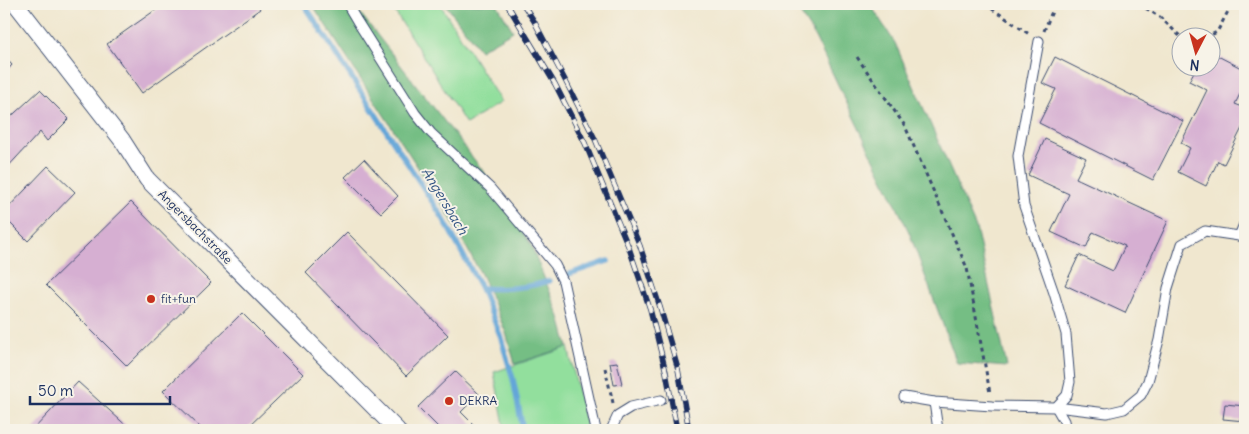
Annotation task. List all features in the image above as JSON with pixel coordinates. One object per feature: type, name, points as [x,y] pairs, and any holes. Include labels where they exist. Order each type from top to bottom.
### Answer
[{"type":"street","name":"Angersbachstraße","points":[[16,4],[122,140],[147,179],[397,430]]},
{"type":"lane","points":[[348,4],[356,21],[420,120],[431,133],[490,188],[555,265],[562,281],[596,430]]},
{"type":"lane","points":[[1039,41],[1018,156],[1024,206],[1066,334],[1070,382],[1067,395],[1056,407]]},
{"type":"lane","points":[[904,397],[934,402],[992,406],[1056,407],[1107,413],[1124,409],[1141,395],[1148,381],[1159,340],[1168,288],[1182,244],[1205,231],[1242,238],[1245,222]]},
{"type":"lane","points":[[611,430],[618,415],[631,407],[661,400]]},
{"type":"lane","points":[[934,402],[938,430]]},
{"type":"lane","points":[[1056,407],[1064,421],[1066,430]]},
{"type":"path","points":[[985,4],[1039,41],[1056,4]]},
{"type":"path","points":[[1139,4],[1160,17],[1172,28]]},
{"type":"path","points":[[1219,28],[1232,4]]},
{"type":"path","points":[[857,57],[905,126],[968,268],[992,406]]},
{"type":"path","points":[[605,368],[614,409],[618,415]]},
{"type":"green space","points":[[312,4],[353,4],[487,176],[531,245],[560,317],[568,347],[515,364],[506,333],[482,276],[450,217]]},
{"type":"green space","points":[[390,4],[440,4],[501,102],[466,124]]},
{"type":"green space","points":[[445,4],[497,4],[513,31],[480,50]]},
{"type":"green space","points":[[794,4],[870,4],[895,43],[976,228],[1007,367],[957,363],[909,232],[814,35]]},
{"type":"green space","points":[[568,347],[587,430],[505,430],[494,372]]},
{"type":"building","points":[[164,4],[257,4],[260,9],[142,93],[107,44]]},
{"type":"building","points":[[4,56],[12,65],[4,74]]},
{"type":"building","points":[[1055,57],[1183,121],[1153,180],[1039,123],[1056,89],[1042,83]]},
{"type":"building","points":[[1222,58],[1245,70],[1245,84],[1235,104],[1245,108],[1245,122],[1224,164],[1218,161],[1206,186],[1178,172],[1190,148],[1181,143],[1207,90],[1189,81],[1191,78],[1222,78]]},
{"type":"building","points":[[40,90],[69,119],[47,141],[40,132],[4,171],[4,123]]},
{"type":"building","points":[[1045,139],[1086,158],[1076,178],[1168,221],[1125,313],[1065,285],[1079,255],[1113,271],[1125,246],[1093,232],[1086,248],[1051,232],[1069,194],[1028,175]]},
{"type":"building","points":[[364,159],[398,196],[381,213],[345,177]]},
{"type":"building","points":[[48,166],[75,192],[28,241],[4,217],[4,212]]},
{"type":"building","points":[[131,202],[211,283],[127,366],[46,285]]},
{"type":"building","points":[[347,232],[448,335],[406,376],[306,273]]},
{"type":"building","points":[[242,313],[303,374],[245,430],[203,430],[163,391]]},
{"type":"building","points":[[617,362],[622,384],[614,385],[610,363]]},
{"type":"building","name":"DEKRA","points":[[455,371],[479,394],[461,412],[477,428],[475,430],[441,430],[418,407]]},
{"type":"building","points":[[78,382],[131,430],[33,430]]},
{"type":"building","points":[[1225,404],[1245,406],[1245,421],[1223,419]]},
{"type":"waterway","name":"Angersbach","points":[[304,4],[443,218],[481,288],[500,335],[513,379],[523,430]]},
{"type":"waterway","points":[[569,274],[608,261]]},
{"type":"waterway","points":[[481,288],[516,288],[549,281]]},
{"type":"railway","points":[[507,4],[555,84],[585,143],[629,248],[650,309],[666,372],[677,430]]},
{"type":"railway","points":[[523,4],[534,21],[595,139],[640,246],[678,369],[689,430]]},
{"type":"place","name":"fit+fun","points":[[151,299]]},
{"type":"place","name":"DEKRA","points":[[449,401]]}]
